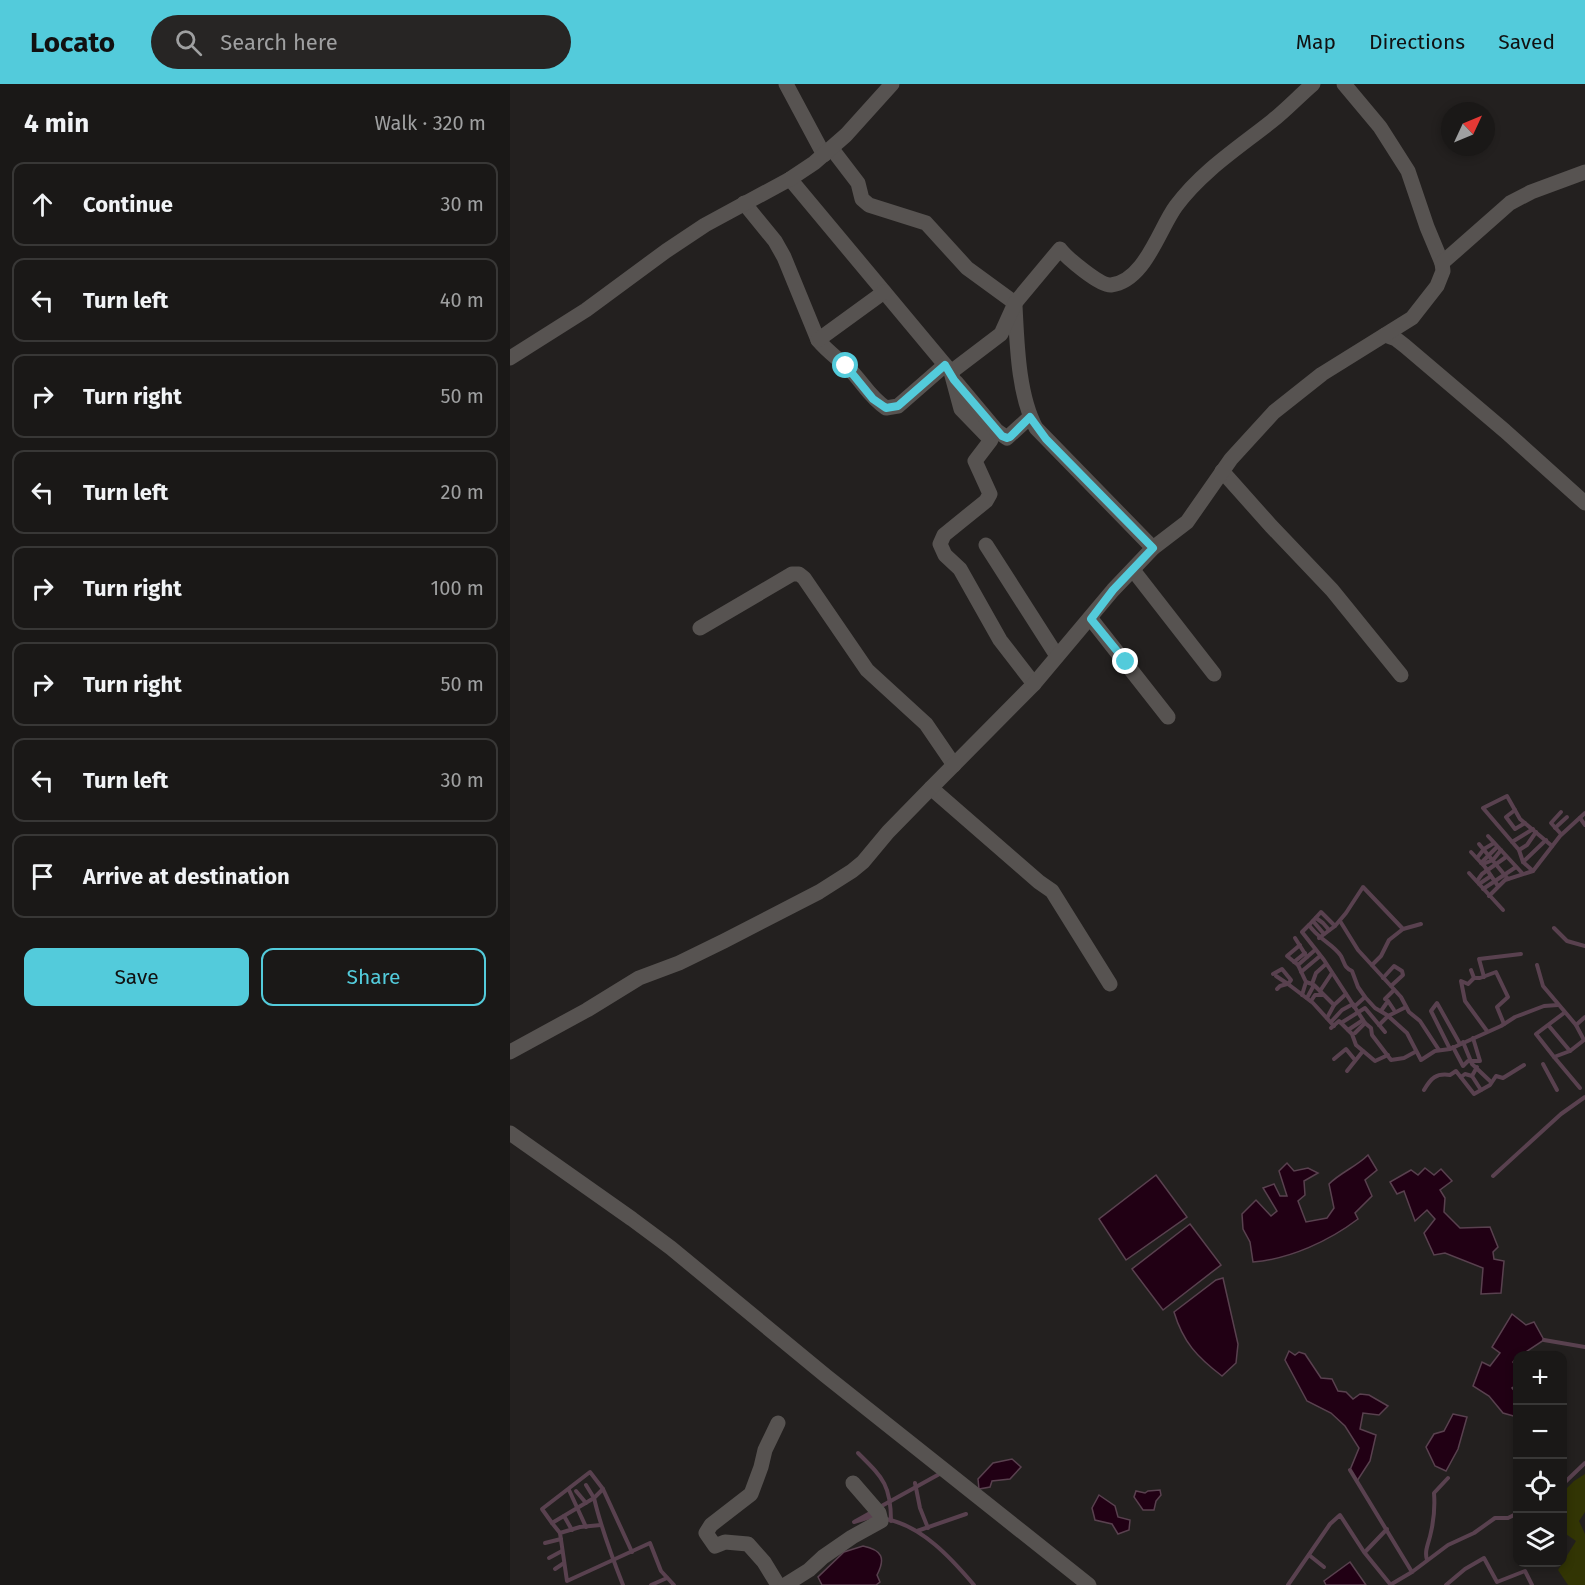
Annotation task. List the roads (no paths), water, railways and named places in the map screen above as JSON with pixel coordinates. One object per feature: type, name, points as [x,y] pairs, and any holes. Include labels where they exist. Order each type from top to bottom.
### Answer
[{"type":"street","points":[[786,84],[828,152],[858,183],[862,199],[869,206],[926,223],[967,268],[1015,303]]},
{"type":"street","points":[[510,358],[586,310],[705,225],[790,179],[828,152],[892,84]]},
{"type":"street","points":[[744,203],[775,241],[784,257],[818,340],[827,352],[853,373],[873,399],[886,408],[898,406],[950,372],[1001,334],[1015,303],[1060,249],[1067,258],[1105,285],[1113,285],[1125,279],[1146,260],[1175,207],[1214,165],[1274,120],[1313,84]]},
{"type":"street","points":[[510,1052],[587,1010],[639,978],[706,950],[837,882],[863,862],[888,832],[1034,684],[1091,619],[1113,590],[1153,548],[1187,522],[1222,471],[1274,412],[1322,374],[1412,318],[1430,297],[1443,271],[1442,263],[1408,171],[1380,127],[1344,84]]},
{"type":"street","points":[[1442,263],[1520,196],[1585,172]]},
{"type":"street","points":[[790,179],[1002,436],[1007,438],[1030,417]]},
{"type":"street","points":[[818,340],[884,292]]},
{"type":"street","points":[[1015,303],[1018,360],[1030,417],[1046,439],[1153,548]]},
{"type":"street","points":[[1385,335],[1405,346],[1585,503]]},
{"type":"street","points":[[950,372],[961,409],[991,440],[975,461],[990,494],[986,501],[944,535],[940,544],[945,555],[960,569],[1000,640],[1034,684]]},
{"type":"street","points":[[1222,471],[1332,590],[1401,675]]},
{"type":"street","points":[[986,545],[1057,656]]},
{"type":"street","points":[[1133,570],[1214,674]]},
{"type":"street","points":[[700,628],[792,574],[799,574],[867,670],[926,724],[954,765]]},
{"type":"street","points":[[1091,619],[1168,717]]},
{"type":"street","points":[[931,788],[1052,891],[1110,984]]},
{"type":"street","points":[[510,1133],[671,1248],[826,1376],[1089,1585]]},
{"type":"street","points":[[778,1423],[765,1450],[751,1494],[711,1526],[706,1533],[715,1546],[725,1542],[748,1544],[764,1562],[778,1585]]},
{"type":"street","points":[[785,1585],[852,1537],[881,1521],[879,1513],[853,1483]]},
{"type":"waterway","points":[[1533,871],[1523,862],[1519,850],[1483,808],[1507,796],[1520,819],[1552,846]]},
{"type":"waterway","points":[[1515,810],[1506,817],[1515,829],[1525,823]]},
{"type":"waterway","points":[[1561,812],[1551,823],[1561,834]]},
{"type":"waterway","points":[[1489,896],[1505,880],[1533,871],[1560,836],[1585,813]]},
{"type":"waterway","points":[[1555,828],[1567,817]]},
{"type":"waterway","points":[[1580,818],[1585,825]]},
{"type":"waterway","points":[[1512,842],[1533,829]]},
{"type":"waterway","points":[[1519,850],[1527,845],[1536,832]]},
{"type":"waterway","points":[[1488,836],[1522,873]]},
{"type":"waterway","points":[[1523,862],[1546,840]]},
{"type":"waterway","points":[[1477,858],[1484,849],[1494,843]]},
{"type":"waterway","points":[[1479,844],[1508,879]]},
{"type":"waterway","points":[[1481,863],[1497,847]]},
{"type":"waterway","points":[[1483,864],[1493,860],[1501,850]]},
{"type":"waterway","points":[[1471,852],[1498,886]]},
{"type":"waterway","points":[[1477,881],[1482,874],[1506,857]]},
{"type":"waterway","points":[[1483,889],[1516,867]]},
{"type":"waterway","points":[[1469,873],[1503,910]]},
{"type":"waterway","points":[[1479,884],[1491,876]]},
{"type":"waterway","points":[[1421,924],[1403,929],[1363,887],[1335,926],[1321,912],[1309,925],[1316,934],[1338,952],[1346,967],[1352,971],[1365,997],[1375,1008],[1387,1015],[1407,1033],[1421,1060],[1435,1051],[1450,1049],[1501,1026],[1515,1017],[1544,1006],[1558,1005]]},
{"type":"waterway","points":[[1316,918],[1329,930]]},
{"type":"waterway","points":[[1313,921],[1324,934]]},
{"type":"waterway","points":[[1340,921],[1358,950],[1401,997],[1409,1012],[1420,1021],[1439,1050]]},
{"type":"waterway","points":[[1309,925],[1302,932],[1324,960],[1365,1023],[1371,1028],[1372,1035],[1391,1060],[1404,1058],[1415,1052]]},
{"type":"waterway","points":[[1319,938],[1335,926]]},
{"type":"waterway","points":[[1554,928],[1567,941],[1585,946]]},
{"type":"waterway","points":[[1372,965],[1381,956],[1389,940],[1403,929]]},
{"type":"waterway","points":[[1295,938],[1307,957]]},
{"type":"waterway","points":[[1298,965],[1287,956],[1300,945]]},
{"type":"waterway","points":[[1315,950],[1298,965],[1306,982],[1312,984],[1316,973],[1326,964]]},
{"type":"waterway","points":[[1294,962],[1305,953]]},
{"type":"waterway","points":[[1484,977],[1479,959],[1521,954]]},
{"type":"waterway","points":[[1301,972],[1320,956]]},
{"type":"waterway","points":[[1537,965],[1543,986],[1576,1025],[1584,1040]]},
{"type":"waterway","points":[[1383,978],[1394,966],[1402,971],[1403,975],[1391,986]]},
{"type":"waterway","points":[[1273,974],[1282,969],[1291,980],[1288,984],[1313,1003],[1334,1026]]},
{"type":"waterway","points":[[1471,970],[1474,978],[1496,972],[1508,997],[1497,1007],[1504,1024]]},
{"type":"waterway","points":[[1320,991],[1332,973]]},
{"type":"waterway","points":[[1276,976],[1288,984]]},
{"type":"waterway","points":[[1474,978],[1468,984],[1461,981],[1465,1001],[1487,1031]]},
{"type":"waterway","points":[[1302,995],[1306,982]]},
{"type":"waterway","points":[[1277,989],[1287,984]]},
{"type":"waterway","points":[[1307,998],[1314,985],[1334,1005],[1327,1018]]},
{"type":"waterway","points":[[1385,999],[1394,990]]},
{"type":"waterway","points":[[1334,1005],[1346,994]]},
{"type":"waterway","points":[[1311,1001],[1315,995],[1323,995]]},
{"type":"waterway","points":[[1354,1007],[1365,997]]},
{"type":"waterway","points":[[1381,1011],[1388,1001],[1394,1010]]},
{"type":"waterway","points":[[1450,1049],[1431,1011],[1437,1003],[1460,1044]]},
{"type":"waterway","points":[[1331,1022],[1342,1010],[1353,1004]]},
{"type":"waterway","points":[[1379,1025],[1388,1016],[1406,1007]]},
{"type":"waterway","points":[[1341,1023],[1365,1008],[1385,1032]]},
{"type":"waterway","points":[[1564,1013],[1536,1034],[1554,1057],[1570,1051],[1584,1040]]},
{"type":"waterway","points":[[1576,1025],[1585,1017]]},
{"type":"waterway","points":[[1348,1030],[1363,1020]]},
{"type":"waterway","points":[[1331,1028],[1339,1021],[1352,1034],[1356,1045],[1375,1061],[1388,1055]]},
{"type":"waterway","points":[[1355,1033],[1365,1023]]},
{"type":"waterway","points":[[1549,1026],[1570,1051]]},
{"type":"waterway","points":[[1453,1047],[1463,1066],[1468,1061],[1480,1061],[1473,1038]]},
{"type":"waterway","points":[[1463,1042],[1472,1064],[1490,1081]]},
{"type":"waterway","points":[[1334,1059],[1346,1049],[1355,1060]]},
{"type":"waterway","points":[[1347,1071],[1363,1051]]},
{"type":"waterway","points":[[1554,1057],[1580,1088]]},
{"type":"waterway","points":[[1543,1064],[1557,1090]]},
{"type":"waterway","points":[[1424,1090],[1434,1077],[1450,1075],[1456,1071],[1474,1094],[1490,1085],[1496,1076],[1503,1078],[1524,1065]]},
{"type":"waterway","points":[[1461,1077],[1465,1074],[1472,1076],[1477,1067]]},
{"type":"waterway","points":[[1472,1076],[1481,1090]]},
{"type":"waterway","points":[[1493,1176],[1561,1114],[1585,1097]]},
{"type":"waterway","points":[[1544,1340],[1585,1347]]},
{"type":"waterway","points":[[858,1453],[884,1482],[891,1508],[891,1521]]},
{"type":"waterway","points":[[1567,1480],[1585,1463]]},
{"type":"waterway","points":[[1350,1470],[1412,1572]]},
{"type":"waterway","points":[[552,1523],[542,1509],[590,1472],[603,1489]]},
{"type":"waterway","points":[[878,1508],[943,1472]]},
{"type":"waterway","points":[[1427,1560],[1426,1550],[1434,1517],[1434,1493],[1448,1478]]},
{"type":"waterway","points":[[915,1483],[920,1508],[928,1528]]},
{"type":"waterway","points":[[560,1533],[552,1523],[594,1498],[586,1485]]},
{"type":"waterway","points":[[623,1585],[603,1531],[594,1498],[603,1489],[632,1552]]},
{"type":"waterway","points":[[569,1490],[586,1527]]},
{"type":"waterway","points":[[576,1491],[586,1503]]},
{"type":"waterway","points":[[872,1512],[854,1522],[875,1517]]},
{"type":"waterway","points":[[917,1531],[966,1514]]},
{"type":"waterway","points":[[1288,1585],[1330,1524],[1340,1515],[1364,1552],[1390,1584]]},
{"type":"waterway","points":[[564,1516],[572,1530]]},
{"type":"waterway","points":[[1390,1585],[1448,1545],[1474,1533],[1495,1518],[1513,1516]]},
{"type":"waterway","points":[[886,1519],[912,1528],[935,1544],[974,1585]]},
{"type":"waterway","points":[[601,1525],[580,1527],[560,1533],[567,1581],[650,1543],[661,1571],[674,1585]]},
{"type":"waterway","points":[[1365,1552],[1387,1529]]},
{"type":"waterway","points":[[545,1543],[561,1539]]},
{"type":"waterway","points":[[549,1558],[562,1551]]},
{"type":"waterway","points":[[1309,1555],[1324,1567]]},
{"type":"waterway","points":[[1446,1585],[1465,1569],[1484,1558],[1497,1582],[1525,1571],[1532,1585]]},
{"type":"waterway","points":[[555,1569],[564,1563]]},
{"type":"waterway","points":[[651,1585],[667,1578]]}]
